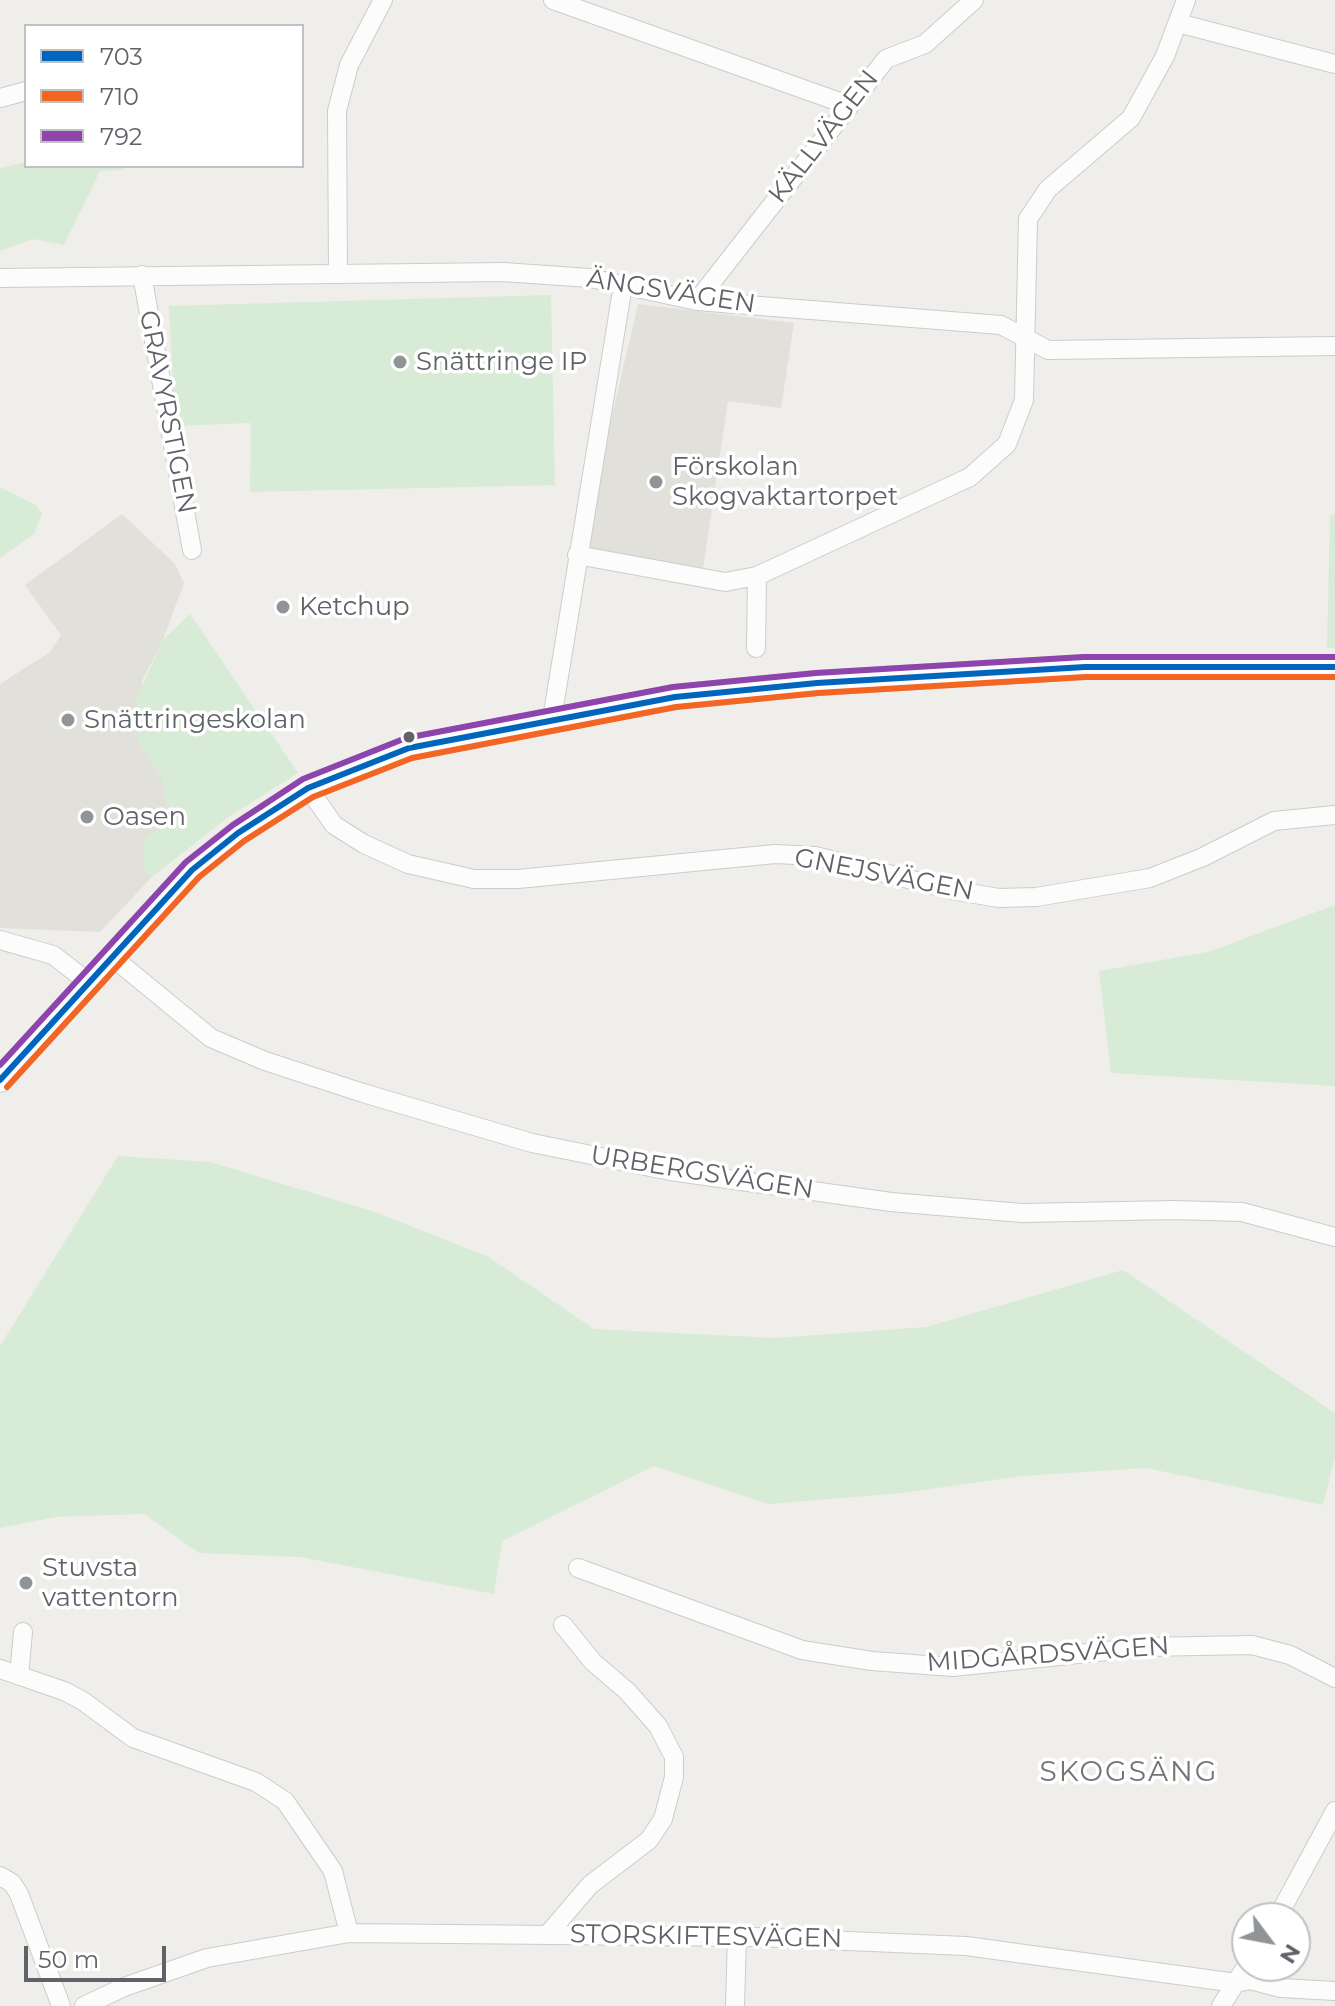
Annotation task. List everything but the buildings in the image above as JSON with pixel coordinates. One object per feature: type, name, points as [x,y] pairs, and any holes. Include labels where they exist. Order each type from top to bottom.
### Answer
[{"type":"street","points":[[338,272],[337,111],[349,65],[383,0]]},
{"type":"street","points":[[553,0],[848,105]]},
{"type":"street","name":"KÄLLVÄGEN","points":[[697,301],[886,59],[925,44],[974,0]]},
{"type":"street","points":[[577,555],[725,582],[757,576],[970,477],[1007,444],[1024,400],[1028,219],[1048,189],[1131,118],[1165,56],[1186,0]]},
{"type":"street","points":[[1178,23],[1335,64]]},
{"type":"street","points":[[0,98],[24,92]]},
{"type":"street","name":"ÄNGSVÄGEN","points":[[0,278],[503,272],[590,278],[697,301],[1001,325],[1025,336],[1035,346],[1048,350],[1335,346]]},
{"type":"street","name":"GRAVYRSTIGEN","points":[[142,275],[192,550]]},
{"type":"street","points":[[552,719],[623,285]]},
{"type":"street","points":[[756,648],[757,576]]},
{"type":"street","points":[[0,1080],[192,870],[238,833],[308,788],[409,748],[675,697],[912,675],[1085,667],[1335,667]]},
{"type":"street","name":"GNEJSVÄGEN","points":[[308,788],[334,825],[364,844],[408,864],[474,879],[518,879],[775,854],[815,856],[957,891],[999,898],[1036,897],[1150,878],[1203,857],[1274,821],[1335,815]]},
{"type":"street","points":[[0,940],[53,955],[88,982]]},
{"type":"street","name":"URBERGSVÄGEN","points":[[111,956],[184,1018],[225,1044],[363,1093],[532,1143],[670,1171],[891,1202],[1022,1213],[1227,1211],[1293,1224],[1335,1237]]},
{"type":"street","name":"MIDGÅRDSVÄGEN","points":[[578,1568],[802,1650],[872,1661],[953,1667],[1145,1647],[1252,1645],[1290,1655],[1335,1678]]},
{"type":"street","points":[[548,1934],[590,1885],[649,1840],[663,1819],[674,1777],[674,1757],[658,1726],[627,1691],[593,1662],[563,1625]]},
{"type":"street","points":[[19,1676],[23,1632]]},
{"type":"street","points":[[0,1669],[83,1701],[133,1738],[256,1782],[285,1801],[333,1871],[349,1933]]},
{"type":"street","points":[[1286,1902],[1335,1811]]},
{"type":"street","points":[[0,1876],[12,1883],[19,1894],[61,2006]]},
{"type":"street","name":"STORSKIFTESVÄGEN","points":[[84,2006],[124,1987],[207,1958],[349,1933],[737,1937],[966,1946],[1236,1983],[1250,1980],[1281,1988],[1335,1991]]},
{"type":"street","points":[[735,2006],[737,1937]]},
{"type":"street","points":[[1221,2006],[1236,1983]]},
{"type":"shaded area","name":"Förskolan Skogvaktartorpet","points":[[638,304],[794,323],[781,408],[728,401],[702,575],[579,557]]},
{"type":"shaded area","name":"Snättringeskolan","points":[[122,514],[175,564],[184,583],[163,640],[142,681],[138,742],[163,779],[167,813],[144,867],[151,878],[100,932],[0,928],[0,684],[50,652],[61,635],[25,585]]},
{"type":"green space","points":[[24,162],[24,168],[124,168],[100,171],[64,245],[32,239],[0,251],[0,168]]},
{"type":"green space","name":"Snättringe IP","points":[[551,295],[555,485],[250,492],[251,423],[175,426],[169,306]]},
{"type":"green space","points":[[0,487],[36,505],[42,514],[34,534],[0,558]]},
{"type":"green space","points":[[1330,515],[1335,515],[1335,648],[1327,648]]},
{"type":"green space","points":[[190,614],[298,773],[227,818],[151,878],[144,867],[143,840],[159,828],[167,812],[162,779],[138,742],[136,699],[163,640]]},
{"type":"green space","points":[[1335,905],[1335,1086],[1111,1073],[1099,971],[1208,952]]},
{"type":"green space","points":[[118,1156],[210,1162],[372,1211],[487,1256],[594,1329],[775,1338],[926,1327],[1123,1270],[1335,1413],[1335,1457],[1323,1505],[1146,1468],[1022,1476],[902,1493],[768,1504],[654,1466],[502,1541],[494,1594],[300,1557],[199,1553],[144,1514],[56,1517],[0,1528],[0,1346]]},
{"type":"transit line","name":"792","points":[[0,1065],[186,862],[233,825],[303,779],[406,738],[673,687],[816,673],[1084,657],[1335,657]]},
{"type":"transit line","name":"703","points":[[0,1080],[192,870],[238,833],[308,788],[409,748],[675,697],[817,683],[1085,667],[1335,667]]},
{"type":"transit line","name":"710","points":[[7,1087],[199,877],[244,841],[313,797],[412,758],[676,707],[818,693],[1085,677],[1335,677]]},
{"type":"place","name":"Snättringe IP","points":[[400,362]]},
{"type":"place","name":"Förskolan Skogvaktartorpet","points":[[656,482]]},
{"type":"place","name":"Ketchup","points":[[283,607]]},
{"type":"place","name":"Snättringeskolan","points":[[68,720]]},
{"type":"place","name":"Oasen","points":[[87,817]]},
{"type":"place","name":"Stuvsta vattentorn","points":[[26,1583]]},
{"type":"district","name":"SKOGSÄNG","points":[[1129,1773]]}]
